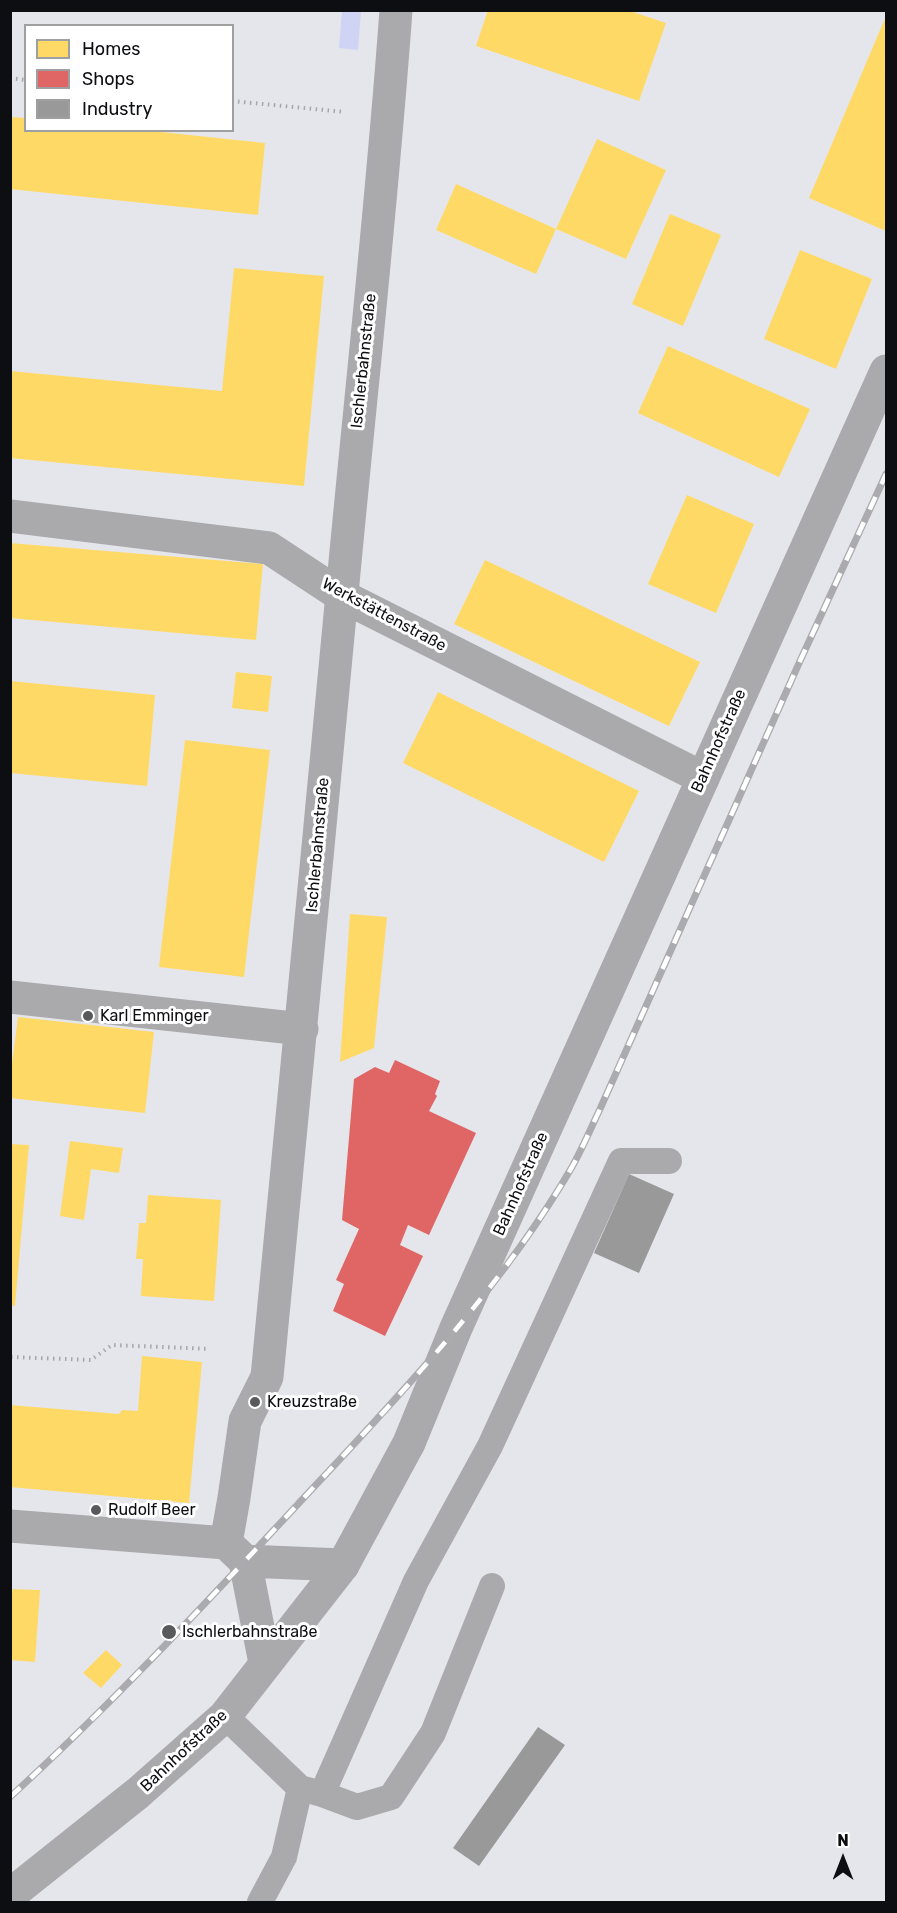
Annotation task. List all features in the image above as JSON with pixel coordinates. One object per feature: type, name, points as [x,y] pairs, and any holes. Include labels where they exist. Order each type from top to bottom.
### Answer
[{"type":"street","name":"Ischlerbahnstraße","points":[[265,1663],[236,1552],[234,1498],[245,1421],[267,1377],[302,1029],[396,10]]},
{"type":"street","name":"Bahnhofstraße","points":[[10,1895],[138,1793],[225,1716],[343,1565],[409,1443],[456,1328],[886,371]]},
{"type":"street","name":"Werkstättenstraße","points":[[10,516],[269,548],[342,596],[703,778]]},
{"type":"street","points":[[10,997],[302,1029]]},
{"type":"street","points":[[10,1526],[343,1565]]},
{"type":"lane","points":[[260,1902],[285,1857],[311,1791],[416,1581],[489,1446],[621,1161],[669,1161]]},
{"type":"lane","points":[[225,1716],[311,1791],[357,1807],[391,1797],[433,1733],[492,1586]]},
{"type":"path","points":[[234,101],[388,116]]},
{"type":"path","points":[[10,1357],[91,1360],[112,1345],[210,1349]]},
{"type":"shaded area","points":[[342,11],[361,11],[358,50],[339,48]]},
{"type":"building: Homes","points":[[488,10],[627,10],[666,23],[639,101],[476,46]]},
{"type":"building: Homes","points":[[886,16],[886,231],[809,198]]},
{"type":"building: Homes","points":[[10,117],[24,118],[24,132],[161,132],[265,143],[258,215],[10,189]]},
{"type":"building: Homes","points":[[597,139],[666,170],[626,259],[556,229]]},
{"type":"building: Homes","points":[[456,184],[556,229],[536,274],[436,230]]},
{"type":"building: Homes","points":[[670,214],[721,235],[683,326],[632,304]]},
{"type":"building: Homes","points":[[800,250],[872,279],[836,369],[764,339]]},
{"type":"building: Homes","points":[[234,268],[324,276],[304,486],[10,458],[10,371],[222,391]]},
{"type":"building: Homes","points":[[668,346],[810,409],[779,477],[638,413]]},
{"type":"building: Homes","points":[[687,495],[754,524],[716,613],[648,584]]},
{"type":"building: Homes","points":[[10,543],[263,564],[256,640],[10,618]]},
{"type":"building: Homes","points":[[485,560],[700,662],[669,726],[454,624]]},
{"type":"building: Homes","points":[[236,672],[272,676],[268,712],[232,708]]},
{"type":"building: Homes","points":[[10,681],[155,695],[147,786],[10,773]]},
{"type":"building: Homes","points":[[438,692],[639,791],[604,862],[403,763]]},
{"type":"building: Homes","points":[[185,740],[270,750],[244,977],[159,967]]},
{"type":"building: Homes","points":[[350,914],[387,917],[374,1048],[340,1062]]},
{"type":"building: Homes","points":[[18,1017],[154,1032],[145,1113],[10,1098],[10,1079]]},
{"type":"building: Homes","points":[[70,1141],[123,1148],[119,1173],[91,1169],[84,1220],[60,1216]]},
{"type":"building: Homes","points":[[10,1144],[29,1145],[15,1306],[10,1305]]},
{"type":"building: Homes","points":[[148,1195],[221,1200],[214,1301],[141,1296],[143,1259],[136,1259],[139,1223],[146,1223]]},
{"type":"building: Homes","points":[[142,1356],[202,1362],[189,1503],[10,1487],[10,1405],[119,1414],[122,1410],[138,1411]]},
{"type":"building: Homes","points":[[10,1589],[40,1590],[35,1662],[10,1660]]},
{"type":"building: Homes","points":[[106,1650],[122,1665],[101,1688],[83,1673]]},
{"type":"building: Shops","points":[[395,1060],[440,1081],[435,1094],[437,1096],[429,1111],[476,1133],[429,1235],[408,1225],[400,1245],[423,1256],[385,1336],[333,1311],[344,1284],[336,1280],[359,1229],[342,1220],[354,1079],[375,1067],[389,1073]]},
{"type":"building: Industry","points":[[629,1174],[674,1194],[639,1273],[594,1253]]},
{"type":"building: Industry","points":[[538,1727],[565,1745],[479,1866],[453,1848]]},
{"type":"railway","points":[[10,1797],[158,1653],[409,1384],[480,1300],[544,1213],[583,1146],[886,474]]},
{"type":"place","name":"Karl Emminger","points":[[88,1016]]},
{"type":"place","name":"Kreuzstraße","points":[[255,1402]]},
{"type":"place","name":"Rudolf Beer","points":[[96,1510]]},
{"type":"place","name":"Ischlerbahnstraße","points":[[169,1632]]}]
